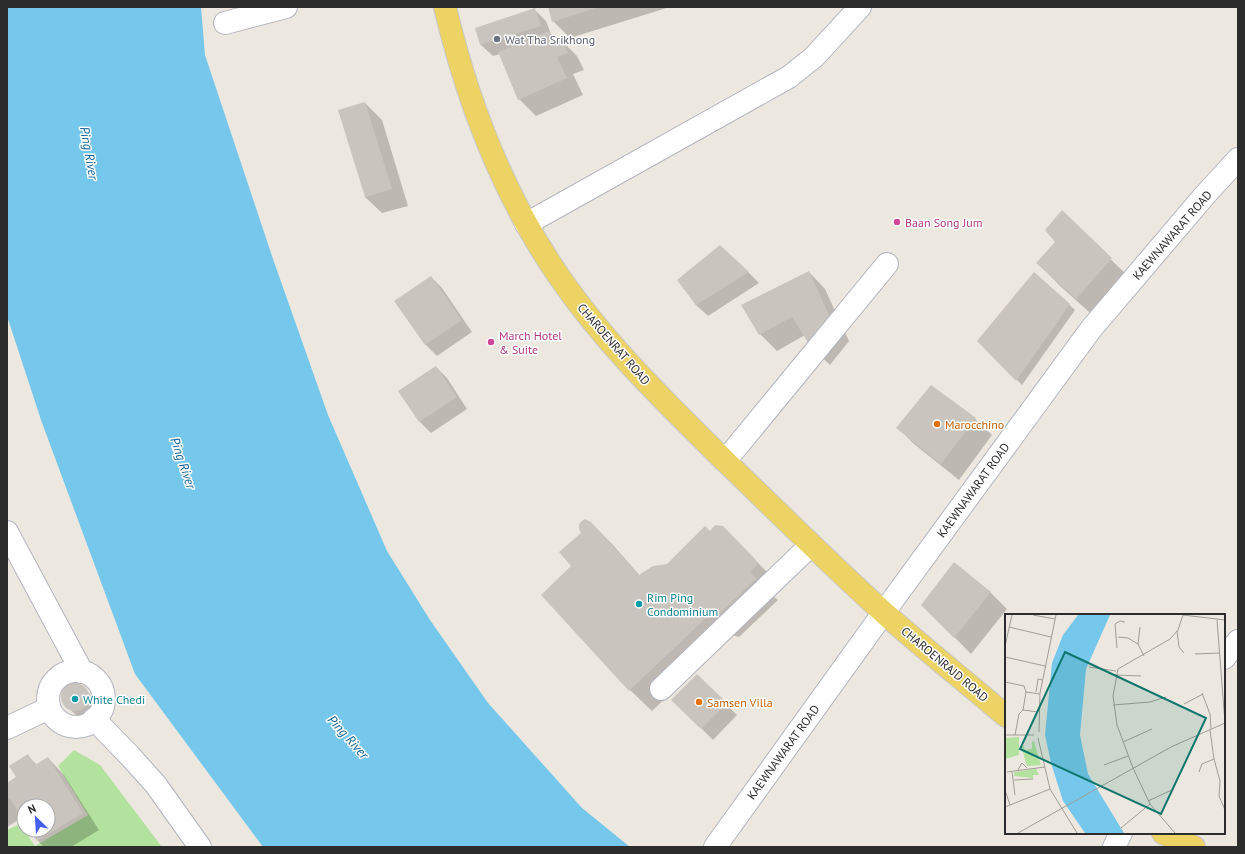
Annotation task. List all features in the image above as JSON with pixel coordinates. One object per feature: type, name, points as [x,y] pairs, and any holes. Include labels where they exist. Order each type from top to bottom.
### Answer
[{"type":"main road","name":"CHAROENRAT ROAD","points":[[445,7],[452,36],[470,94],[495,160],[526,224],[550,264],[572,295],[615,347],[681,418],[811,545],[884,612]]},
{"type":"main road","name":"CHAROENRAJD ROAD","points":[[884,612],[1005,715]]},
{"type":"main road","points":[[1165,834],[1194,847]]},
{"type":"street","points":[[225,24],[286,7]]},
{"type":"street","points":[[526,224],[789,77],[814,57],[860,7]]},
{"type":"street","name":"KAEWNAWARAT ROAD","points":[[719,840],[1090,329],[1205,195],[1238,159]]},
{"type":"street","points":[[725,461],[887,264]]},
{"type":"street","points":[[7,532],[82,672]]},
{"type":"street","points":[[661,689],[811,545]]},
{"type":"street","points":[[1225,657],[1238,641]]},
{"type":"street","points":[[75,671],[92,675],[98,681],[102,689],[104,698],[101,711],[94,720],[86,724],[71,726],[60,722],[52,714],[49,708],[48,692],[55,680],[68,672],[75,671]]},
{"type":"street","points":[[7,728],[49,708]]},
{"type":"street","points":[[94,720],[130,756],[156,785],[200,847]]},
{"type":"street","points":[[1114,847],[1120,834]]},
{"type":"green space","points":[[74,750],[100,765],[162,847],[7,847],[7,830],[16,826],[16,838],[30,838],[35,846],[49,838],[56,838],[56,834],[88,815],[58,766]]},
{"type":"water","name":"Ping River","points":[[7,7],[201,7],[205,55],[273,259],[328,415],[387,551],[430,620],[488,703],[582,808],[630,847],[263,847],[135,674],[41,420],[7,316]]},
{"type":"building","points":[[548,7],[599,7],[552,22]]},
{"type":"building","points":[[535,8],[541,26],[480,45],[475,28]]},
{"type":"building","points":[[549,31],[554,42],[561,38],[568,53],[557,57],[567,78],[518,100],[498,52]]},
{"type":"building","points":[[365,102],[392,189],[365,197],[338,110]]},
{"type":"building","points":[[1062,210],[1112,258],[1076,299],[1036,263],[1055,242],[1045,230]]},
{"type":"building","points":[[720,245],[749,272],[696,305],[677,280]]},
{"type":"building","points":[[809,271],[833,324],[812,349],[792,317],[759,335],[741,305]]},
{"type":"building","points":[[1034,272],[1070,304],[1016,381],[977,341]]},
{"type":"building","points":[[431,276],[462,320],[425,345],[394,301]]},
{"type":"building","points":[[436,366],[457,397],[419,422],[398,391]]},
{"type":"building","points":[[931,385],[976,418],[941,464],[896,428]]},
{"type":"building","name":"Rim Ping Condominium","points":[[585,519],[591,522],[639,575],[653,566],[667,564],[705,526],[710,531],[715,525],[723,526],[755,559],[757,565],[750,572],[757,578],[717,616],[710,614],[629,691],[541,595],[571,566],[559,552],[581,533],[579,524]]},
{"type":"building","points":[[954,562],[991,592],[954,638],[921,605]]},
{"type":"building","name":"Samsen Villa","points":[[697,674],[727,703],[701,729],[671,700]]},
{"type":"building","name":"White Chedi","points":[[75,683],[85,687],[89,697],[85,707],[75,711],[65,707],[61,697],[65,687]]},
{"type":"building","points":[[28,754],[35,765],[48,757],[83,813],[56,829],[56,798],[16,798],[16,808],[10,798],[7,800],[7,783],[16,777],[9,766]]},
{"type":"building","points":[[35,838],[42,838],[37,841]]},
{"type":"place","name":"Wat Tha Srikhong","points":[[497,39]]},
{"type":"place","name":"Baan Song Jum","points":[[897,222]]},
{"type":"place","name":"March Hotel & Suite","points":[[491,342]]},
{"type":"place","name":"Marocchino","points":[[937,424]]},
{"type":"place","name":"Rim Ping Condominium","points":[[639,604]]},
{"type":"place","name":"White Chedi","points":[[75,699]]},
{"type":"place","name":"Samsen Villa","points":[[699,702]]}]
